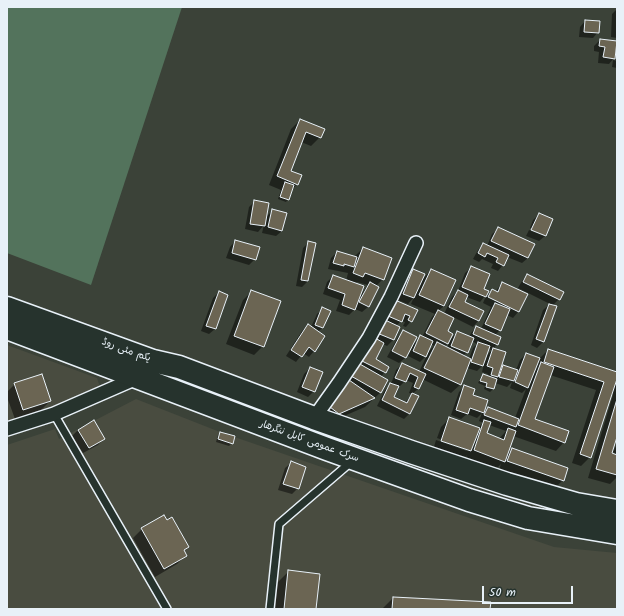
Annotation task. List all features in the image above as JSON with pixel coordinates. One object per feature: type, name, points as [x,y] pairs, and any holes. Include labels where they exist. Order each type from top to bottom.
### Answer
[{"type":"highway","name":"یکم مئی روڈ","points":[[7,308],[153,361],[180,367],[314,418],[507,484],[576,504],[617,511]]},
{"type":"highway","name":"سرک عمومی کابل ننگرهار","points":[[7,328],[354,459],[469,500],[528,518],[617,533]]},
{"type":"street","points":[[314,418],[369,338],[391,297],[416,242]]},
{"type":"street","points":[[7,429],[54,414],[138,377],[153,361]]},
{"type":"lane","points":[[54,414],[167,609]]},
{"type":"lane","points":[[270,609],[279,524],[354,459]]},
{"type":"shaded area","points":[[7,345],[97,378],[102,393],[7,429]]},
{"type":"shaded area","points":[[136,399],[220,432],[554,547],[617,553],[617,609],[7,609],[7,445],[55,429],[59,439]]},
{"type":"green space","points":[[7,7],[182,7],[91,285],[7,253]]},
{"type":"building","points":[[585,20],[600,21],[599,33],[584,32]]},
{"type":"building","points":[[600,39],[617,41],[615,59],[603,57],[605,47],[599,46]]},
{"type":"building","points":[[300,119],[325,129],[321,138],[306,132],[291,171],[302,175],[298,185],[277,176]]},
{"type":"building","points":[[285,182],[294,185],[289,200],[280,197]]},
{"type":"building","points":[[254,200],[269,203],[265,226],[250,224]]},
{"type":"building","points":[[272,209],[287,213],[282,231],[268,227]]},
{"type":"building","points":[[539,213],[553,219],[546,236],[531,230]]},
{"type":"building","points":[[498,227],[535,244],[528,258],[491,241]]},
{"type":"building","points":[[235,240],[260,247],[256,260],[232,253]]},
{"type":"building","points":[[308,241],[316,243],[308,281],[301,280]]},
{"type":"building","points":[[483,243],[509,255],[504,266],[496,262],[498,258],[487,253],[485,257],[478,253]]},
{"type":"building","points":[[363,247],[392,258],[384,280],[365,273],[363,277],[353,273]]},
{"type":"building","points":[[337,251],[357,257],[354,267],[333,263]]},
{"type":"building","points":[[471,266],[490,274],[484,289],[489,291],[486,297],[462,287]]},
{"type":"building","points":[[413,269],[425,274],[414,298],[403,294]]},
{"type":"building","points":[[431,269],[456,280],[444,306],[419,295]]},
{"type":"building","points":[[527,274],[564,292],[560,300],[523,282]]},
{"type":"building","points":[[333,275],[364,286],[355,310],[342,305],[345,294],[328,288]]},
{"type":"building","points":[[370,282],[379,287],[369,307],[359,302]]},
{"type":"building","points":[[502,282],[528,294],[519,312],[488,297],[492,289],[498,292]]},
{"type":"building","points":[[251,290],[281,301],[264,347],[234,336]]},
{"type":"building","points":[[458,290],[468,295],[465,302],[484,311],[479,321],[449,307]]},
{"type":"building","points":[[219,291],[228,295],[216,329],[206,326]]},
{"type":"building","points":[[395,300],[418,310],[412,322],[408,320],[410,316],[405,314],[402,322],[388,316]]},
{"type":"building","points":[[495,303],[510,309],[501,331],[485,324]]},
{"type":"building","points":[[549,304],[557,306],[544,342],[536,339]]},
{"type":"building","points":[[322,307],[331,311],[323,328],[315,325]]},
{"type":"building","points":[[438,310],[454,318],[448,331],[453,334],[448,344],[426,333]]},
{"type":"building","points":[[383,319],[400,327],[394,340],[377,333]]},
{"type":"building","points":[[308,324],[325,336],[315,352],[309,347],[302,357],[291,350]]},
{"type":"building","points":[[476,326],[501,337],[498,345],[473,334]]},
{"type":"building","points":[[403,330],[417,337],[406,358],[392,351]]},
{"type":"building","points":[[457,331],[474,338],[468,353],[451,346]]},
{"type":"building","points":[[420,335],[433,341],[426,357],[413,351]]},
{"type":"building","points":[[375,338],[384,343],[376,359],[389,367],[386,373],[362,361]]},
{"type":"building","points":[[437,342],[471,359],[461,385],[424,368]]},
{"type":"building","points":[[478,342],[490,346],[483,366],[471,362]]},
{"type":"building","points":[[493,348],[506,352],[498,377],[491,375],[493,368],[487,366]]},
{"type":"building","points":[[548,349],[617,372],[617,379],[591,458],[580,454],[604,382],[544,362]]},
{"type":"building","points":[[526,353],[540,358],[528,388],[515,382]]},
{"type":"building","points":[[541,362],[554,367],[535,419],[569,431],[565,443],[518,425]]},
{"type":"building","points":[[358,363],[388,380],[381,393],[351,376]]},
{"type":"building","points":[[402,363],[426,374],[419,389],[414,387],[418,377],[410,373],[406,382],[395,378]]},
{"type":"building","points":[[503,365],[518,370],[514,381],[499,377]]},
{"type":"building","points":[[310,367],[323,372],[315,392],[302,387]]},
{"type":"building","points":[[42,374],[51,401],[23,410],[14,383]]},
{"type":"building","points":[[483,374],[497,379],[494,389],[486,387],[487,383],[480,381]]},
{"type":"building","points":[[349,380],[375,398],[339,414],[330,407]]},
{"type":"building","points":[[390,383],[399,386],[394,397],[407,403],[412,393],[419,396],[410,414],[382,400]]},
{"type":"building","points":[[464,385],[475,389],[473,395],[488,400],[484,413],[470,408],[468,414],[456,410]]},
{"type":"building","points":[[617,399],[617,437],[612,453],[617,455],[617,475],[596,469]]},
{"type":"building","points":[[488,407],[519,419],[516,427],[484,415]]},
{"type":"building","points":[[449,417],[480,428],[471,451],[441,441]]},
{"type":"building","points":[[94,420],[105,439],[89,448],[78,430]]},
{"type":"building","points":[[484,420],[491,422],[487,433],[504,440],[508,428],[516,431],[505,462],[474,450]]},
{"type":"building","points":[[220,432],[235,436],[233,444],[218,439]]},
{"type":"building","points":[[512,448],[568,468],[564,481],[507,461]]},
{"type":"building","points":[[291,461],[306,467],[299,489],[283,484]]},
{"type":"building","points":[[164,515],[167,520],[172,517],[189,547],[184,550],[187,556],[164,569],[141,528]]},
{"type":"building","points":[[288,570],[320,574],[316,609],[284,609]]},
{"type":"building","points":[[393,597],[491,602],[490,609],[392,609]]}]
